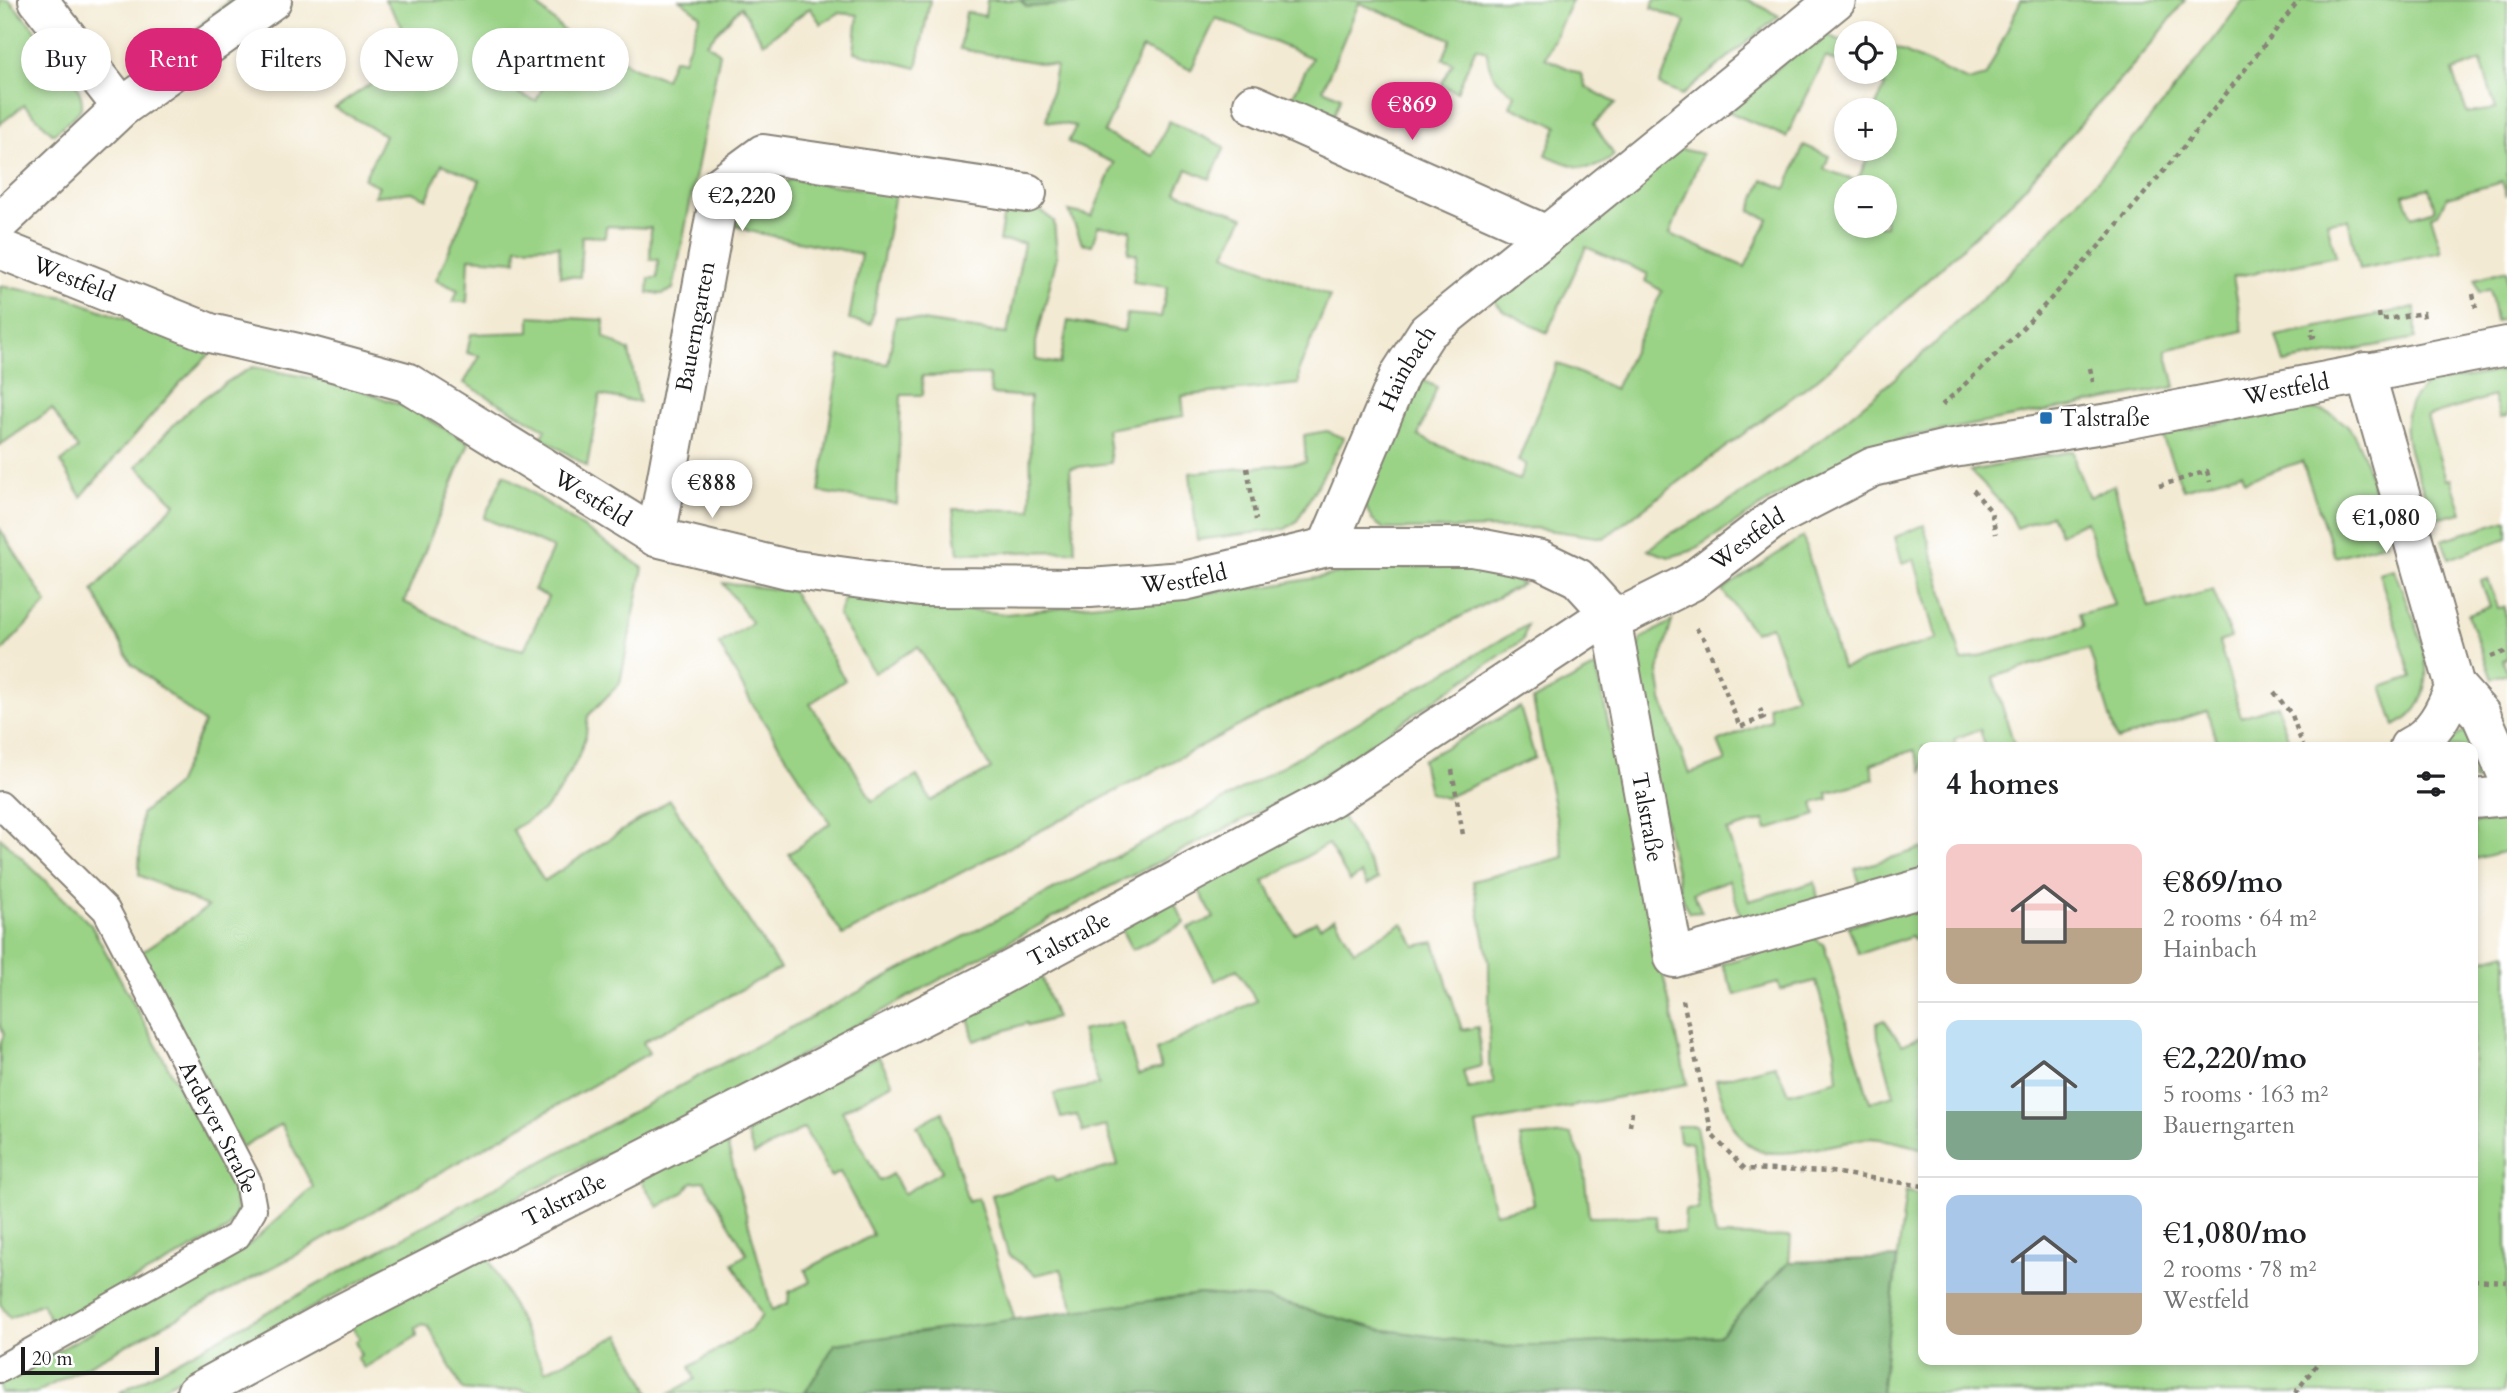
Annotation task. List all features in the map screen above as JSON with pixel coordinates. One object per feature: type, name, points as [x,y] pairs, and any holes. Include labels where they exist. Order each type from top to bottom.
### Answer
[{"type":"street","points":[[38,0],[122,107]]},
{"type":"street","points":[[0,222],[122,107],[272,0]]},
{"type":"street","name":"Hainbach","points":[[1326,547],[1399,374],[1427,332],[1836,0]]},
{"type":"street","points":[[1253,104],[1547,235]]},
{"type":"street","name":"Bauerngarten","points":[[656,537],[721,185],[763,154],[1027,193]]},
{"type":"street","name":"Westfeld","points":[[0,249],[210,333],[311,356],[405,382],[656,537],[788,569],[920,587],[1090,587],[1184,581],[1326,547],[1473,547],[1541,561],[1578,578],[1610,612],[1627,614],[1691,582],[1776,517],[1873,467],[1947,449],[2115,422],[2507,346]]},
{"type":"street","points":[[2365,372],[2455,686],[2481,715],[2507,775]]},
{"type":"street","name":"Talstraße","points":[[196,1393],[329,1320],[981,986],[1332,797],[1610,612],[1675,958]]},
{"type":"street","points":[[2419,742],[2443,716],[2455,686]]},
{"type":"street","points":[[2478,799],[2507,796]]},
{"type":"street","points":[[1675,958],[1918,889]]},
{"type":"lane","name":"Ardeyer Straße","points":[[0,805],[106,910],[248,1182],[253,1209],[237,1236],[0,1369]]},
{"type":"path","points":[[1938,409],[1990,363],[2117,225],[2239,78],[2299,0]]},
{"type":"path","points":[[1247,468],[1264,562]]},
{"type":"path","points":[[2159,486],[2207,471],[2210,482]]},
{"type":"path","points":[[1670,593],[1705,640],[1740,727],[1763,717],[1760,709]]},
{"type":"path","points":[[2274,692],[2292,715],[2301,742]]},
{"type":"path","points":[[1443,724],[1463,835]]},
{"type":"path","points":[[1675,958],[1712,1135],[1745,1169],[1831,1172],[1918,1185]]},
{"type":"path","points":[[1630,1126],[1632,1112]]},
{"type":"path","points":[[2478,1280],[2507,1282]]},
{"type":"path","points":[[2295,1393],[2316,1365]]},
{"type":"green space","points":[[0,0],[9,0],[33,28],[21,28],[21,91],[78,91],[81,108],[53,134],[24,105],[0,124]]},
{"type":"green space","points":[[227,0],[249,0],[208,28],[196,28],[228,2]]},
{"type":"green space","points":[[385,0],[532,0],[561,28],[472,28],[472,91],[520,91],[519,94],[536,101],[541,91],[629,91],[629,65],[665,79],[673,59],[684,60],[700,15],[680,0],[930,0],[917,68],[854,52],[858,15],[839,13],[821,24],[810,8],[763,43],[741,7],[707,43],[720,53],[673,289],[663,294],[648,293],[649,278],[657,278],[658,260],[650,259],[651,228],[606,226],[605,237],[582,236],[580,277],[560,276],[559,246],[517,247],[516,261],[469,258],[467,302],[453,302],[458,290],[436,280],[480,180],[442,164],[427,199],[412,192],[374,196],[379,186],[364,179],[385,135],[335,108],[360,91],[458,91],[458,28],[400,28],[402,26]]},
{"type":"green space","points":[[987,0],[1020,0],[1028,7],[1126,0],[1572,0],[1545,58],[1581,74],[1586,87],[1616,103],[1594,124],[1614,155],[1606,162],[1590,168],[1573,166],[1546,155],[1557,126],[1510,106],[1515,94],[1495,77],[1489,66],[1487,52],[1476,47],[1457,92],[1441,85],[1453,63],[1443,59],[1451,39],[1359,3],[1323,89],[1341,97],[1330,125],[1286,109],[1312,58],[1216,18],[1191,70],[1142,48],[1104,133],[1153,156],[1169,121],[1225,147],[1210,179],[1187,169],[1176,192],[1244,217],[1225,254],[1330,296],[1299,370],[1299,384],[1182,396],[1184,416],[1107,429],[1111,463],[1070,468],[1075,551],[958,553],[953,509],[1031,510],[1030,397],[991,394],[989,375],[922,376],[923,395],[901,395],[897,504],[819,492],[840,356],[888,364],[896,317],[1007,334],[1024,243],[999,241],[1006,201],[1033,205],[1054,221],[1057,256],[1036,342],[1036,360],[1060,364],[1068,321],[1124,331],[1127,314],[1161,317],[1167,287],[1133,282],[1137,254],[1128,252],[1131,230],[1098,226],[1092,245],[1082,243],[1069,211],[1092,216],[1114,163],[1068,142],[1076,126],[1046,121],[1056,66],[960,49],[966,12],[985,16]]},
{"type":"green space","points":[[1020,0],[1126,0],[1027,7]]},
{"type":"green space","points":[[1654,0],[1748,0],[1779,16],[1682,95],[1659,85],[1686,22],[1652,8]]},
{"type":"green space","points":[[2021,0],[2185,0],[2150,46],[2013,200],[1872,332],[1818,378],[1604,538],[1533,528],[1384,529],[1372,520],[1362,498],[1414,376],[1437,387],[1418,436],[1519,480],[1526,464],[1518,461],[1557,363],[1615,389],[1662,291],[1645,281],[1648,274],[1586,247],[1547,333],[1504,311],[1486,293],[1672,147],[1702,154],[1670,234],[1745,267],[1768,219],[1750,211],[1763,179],[1786,189],[1804,145],[1829,156],[1824,169],[1840,175],[1834,175],[1834,238],[1897,238],[1897,175],[1860,175],[1866,161],[1897,161],[1897,98],[1880,98],[1885,86],[1881,84],[1897,84],[1897,48],[1968,81],[1986,76]]},
{"type":"green space","points":[[2243,0],[2507,0],[2507,196],[2502,182],[2447,197],[2438,214],[2431,216],[2442,252],[2359,269],[2348,219],[2327,222],[2336,256],[2233,277],[2243,331],[2166,350],[2175,387],[1907,437],[1835,466],[1784,492],[1691,551],[1669,557],[1648,550],[1672,533],[1730,502],[1797,457],[1880,391],[1938,340],[2048,234],[2150,119]],"holes":[[[2481,61],[2496,109],[2467,113],[2453,71]],[[2429,188],[2435,210],[2412,217],[2404,195]]]},
{"type":"green space","points":[[1819,31],[1834,38],[1834,61],[1826,57],[1786,137],[1729,112]]},
{"type":"green space","points":[[793,179],[895,194],[871,324],[849,320],[861,254],[749,231],[733,224],[759,196],[774,186]]},
{"type":"green space","points":[[2507,270],[2507,319],[2496,321],[2490,289],[2479,293],[2475,279]]},
{"type":"green space","points":[[0,286],[66,297],[212,352],[181,382],[81,497],[61,462],[78,449],[52,409],[0,445]]},
{"type":"green space","points":[[2415,307],[2416,338],[2284,363],[2276,336]]},
{"type":"green space","points":[[530,316],[604,320],[604,337],[629,351],[639,402],[600,395],[587,466],[541,437],[546,430],[464,383],[480,356],[467,353],[471,334],[530,332]]},
{"type":"green space","points":[[253,367],[348,385],[411,409],[469,443],[404,602],[482,640],[524,650],[548,597],[534,590],[553,548],[484,518],[504,474],[643,568],[620,683],[588,716],[586,735],[578,758],[560,791],[544,810],[512,830],[544,881],[670,800],[780,969],[643,1042],[649,1053],[298,1254],[36,1393],[0,1393],[0,1383],[250,1244],[313,1187],[281,1124],[242,1147],[139,954],[208,907],[139,875],[141,814],[176,785],[204,723],[131,663],[93,590],[175,504],[137,466],[189,410],[217,388]]},
{"type":"green space","points":[[2507,370],[2507,416],[2500,418],[2493,396],[2427,417],[2446,480],[2451,479],[2462,513],[2436,519],[2408,448],[2407,412],[2415,397],[2429,384]]},
{"type":"green space","points":[[2304,408],[2331,414],[2352,432],[2368,469],[2386,543],[2335,557],[2302,461],[2245,481],[2242,472],[2183,489],[2161,434]]},
{"type":"green space","points":[[1327,431],[1344,438],[1297,521],[1285,529],[1197,540],[1190,473],[1306,462],[1304,435]]},
{"type":"green space","points":[[2073,451],[2089,497],[2114,485],[2149,608],[2213,590],[2231,638],[2219,642],[2241,717],[2277,705],[2289,742],[2216,742],[2207,711],[2117,740],[2089,649],[1993,677],[2013,742],[1984,742],[1980,729],[1954,739],[1955,742],[1918,742],[1918,760],[1914,750],[1871,764],[1874,779],[1827,793],[1828,799],[1813,803],[1816,815],[1767,830],[1764,820],[1727,831],[1749,901],[1815,882],[1819,905],[1744,925],[1729,880],[1693,893],[1702,912],[1689,913],[1682,899],[1631,667],[1641,639],[1672,621],[1658,671],[1662,700],[1689,774],[1726,761],[1718,742],[1771,720],[1768,706],[1796,696],[1771,626],[1754,632],[1722,590],[1803,537],[1842,668],[1937,639],[1914,559],[1902,563],[1895,537],[1924,525],[1962,661],[2083,627],[2079,614],[2114,605],[2086,521],[2060,534],[2051,515],[2017,528],[2008,510],[1970,471]]},
{"type":"green space","points":[[2507,520],[2507,538],[2449,559],[2442,540]]},
{"type":"green space","points":[[0,529],[47,603],[0,653]]},
{"type":"green space","points":[[1480,566],[1523,584],[1341,679],[1296,696],[843,935],[789,854],[830,823],[751,702],[719,644],[752,623],[723,583],[792,591],[845,680],[810,704],[849,760],[872,801],[917,776],[931,801],[991,769],[918,647],[874,673],[838,615],[845,597],[1006,614],[1270,586],[1373,568]]},
{"type":"green space","points":[[2394,569],[2418,632],[2426,675],[2423,695],[2413,712],[2395,726],[2382,687],[2412,677],[2379,573]]},
{"type":"green space","points":[[2488,579],[2498,608],[2505,607],[2507,658],[2503,660],[2507,674],[2492,679],[2468,615],[2490,607],[2481,581]]},
{"type":"green space","points":[[1527,625],[1523,640],[1304,789],[1103,890],[711,1105],[504,1204],[153,1393],[119,1393],[704,1073],[1202,812]]},
{"type":"green space","points":[[1596,667],[1687,1084],[1476,1125],[1495,1213],[1534,1204],[1520,1137],[1571,1134],[1583,1161],[1589,1217],[1656,1216],[1657,1230],[1684,1233],[1685,1210],[1699,1209],[1692,1143],[1679,1141],[1677,1126],[1696,1126],[1716,1236],[1791,1237],[1789,1262],[1719,1336],[1507,1347],[1378,1329],[1269,1299],[1200,1294],[1075,1312],[1061,1269],[1036,1275],[1008,1254],[992,1195],[1053,1176],[1055,1181],[1118,1165],[1106,1126],[1083,1132],[1077,1115],[1061,1118],[1054,1094],[1099,1085],[1081,1031],[1122,1022],[1138,1075],[1161,1068],[1156,1050],[1256,1001],[1237,969],[1215,981],[1188,928],[1214,918],[1197,887],[1337,808],[1378,879],[1367,885],[1361,874],[1350,881],[1328,844],[1264,881],[1294,933],[1316,921],[1320,927],[1335,918],[1354,951],[1403,923],[1415,946],[1434,942],[1462,1030],[1478,1027],[1482,1066],[1463,1071],[1468,1089],[1494,1083],[1489,1064],[1489,962],[1473,881],[1564,857],[1533,700]]},
{"type":"green space","points":[[1520,707],[1535,758],[1445,798],[1429,793],[1422,760]]},
{"type":"green space","points":[[2471,728],[2476,742],[2447,742]]},
{"type":"green space","points":[[2478,746],[2491,779],[2478,780]]},
{"type":"green space","points":[[2507,820],[2507,851],[2478,858],[2478,823]]},
{"type":"green space","points":[[0,837],[91,925],[234,1188],[237,1212],[227,1230],[52,1324],[42,1303],[10,1318],[0,1304],[0,1045],[4,1034],[0,1026]]},
{"type":"green space","points":[[1918,850],[1918,873],[1862,890],[1855,869]]},
{"type":"green space","points":[[1171,897],[1185,923],[1132,950],[1120,927]]},
{"type":"green space","points":[[1918,905],[1918,938],[1913,939],[1911,936],[1859,954],[1848,926]]},
{"type":"green space","points":[[1813,937],[1824,945],[1870,1102],[1894,1095],[1878,1037],[1877,1023],[1884,1020],[1902,1045],[1918,1038],[1918,1148],[1870,1138],[1807,1150],[1768,1153],[1743,1140],[1725,1106],[1716,1080],[1775,1065],[1789,1093],[1838,1080],[1835,1051],[1816,981],[1780,990],[1778,983],[1735,995],[1722,964]]},
{"type":"green space","points":[[2507,953],[2507,1373],[2503,1393],[1881,1393],[1906,1191],[1918,1195],[1918,1365],[2478,1365],[2478,961]]},
{"type":"green space","points":[[1040,973],[1056,1018],[1028,1026],[1027,1023],[974,1041],[967,1011]]},
{"type":"green space","points":[[878,1056],[893,1083],[842,1111],[880,1181],[892,1174],[903,1194],[942,1171],[917,1126],[942,1112],[968,1202],[978,1198],[1015,1321],[835,1344],[805,1393],[670,1393],[695,1379],[690,1367],[751,1329],[762,1316],[733,1263],[747,1254],[704,1181],[692,1182],[684,1192],[658,1207],[641,1180],[725,1136],[772,1310],[788,1303],[789,1292],[810,1282],[805,1270],[873,1235],[840,1172],[831,1177],[804,1128],[754,1155],[744,1125]]},
{"type":"green space","points":[[486,1253],[545,1371],[620,1335],[650,1393],[463,1390],[428,1326],[423,1324],[416,1328],[417,1336],[364,1368],[357,1358],[361,1355],[355,1342],[360,1338],[350,1325]]},
{"type":"green space","points":[[1897,1258],[1881,1393],[805,1393],[835,1344],[1200,1294],[1269,1299],[1378,1329],[1507,1347],[1719,1336],[1789,1262]]},
{"type":"place","name":"Talstraße","points":[[2046,418]]}]
